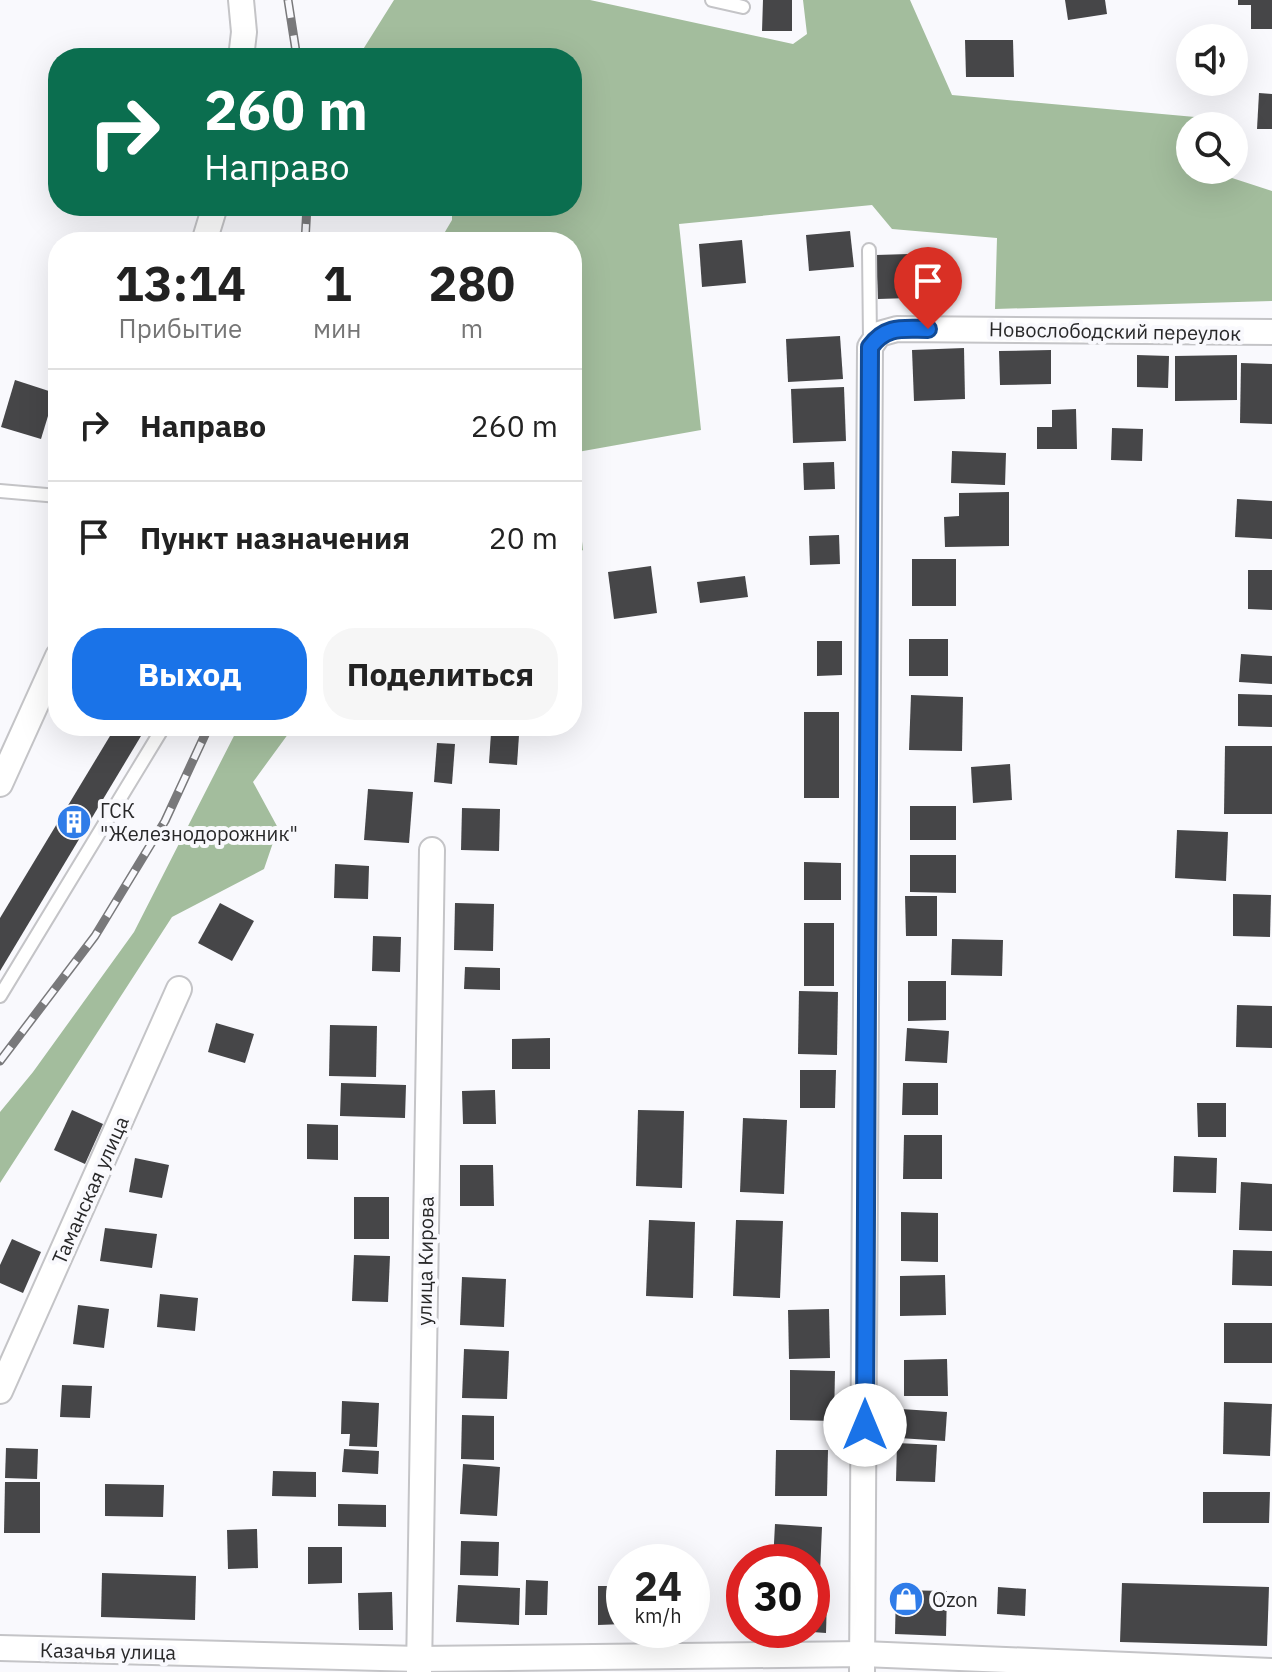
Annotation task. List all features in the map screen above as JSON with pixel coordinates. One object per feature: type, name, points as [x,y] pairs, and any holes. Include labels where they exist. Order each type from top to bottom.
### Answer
[{"type":"street","points":[[241,0],[242,48]]},
{"type":"street","name":"Новослободский переулок","points":[[870,347],[879,334],[897,329],[1272,332]]},
{"type":"street","points":[[862,1663],[870,347]]},
{"type":"street","points":[[0,784],[48,678]]},
{"type":"street","name":"улица Кирова","points":[[419,1666],[432,850]]},
{"type":"street","name":"Таманская улица","points":[[0,1391],[179,989]]},
{"type":"street","name":"Казачья улица","points":[[0,1648],[419,1666],[862,1663],[1272,1671]]},
{"type":"lane","points":[[712,0],[743,7]]},
{"type":"lane","points":[[869,250],[870,347]]},
{"type":"lane","points":[[0,491],[48,495]]},
{"type":"lane","points":[[0,996],[158,736]]},
{"type":"green space","points":[[394,0],[590,0],[793,44],[807,34],[803,0],[910,0],[952,95],[1176,115],[1176,184],[1248,183],[1272,191],[1272,301],[995,309],[997,238],[892,229],[872,205],[679,224],[701,430],[582,451],[582,232],[445,232],[452,216],[582,216],[582,48],[364,48]]},
{"type":"green space","points":[[234,736],[287,736],[253,782],[278,828],[264,869],[172,917],[0,1183],[0,1112],[33,1072],[134,932]]},
{"type":"building","points":[[763,0],[792,0],[792,31],[762,31]]},
{"type":"building","points":[[1065,0],[1105,0],[1107,14],[1068,20]]},
{"type":"building","points":[[1238,0],[1272,0],[1272,29],[1251,29],[1251,5],[1238,5]]},
{"type":"building","points":[[965,40],[1013,40],[1014,77],[966,77]]},
{"type":"building","points":[[1259,93],[1272,94],[1272,129],[1257,129]]},
{"type":"building","points":[[850,231],[854,267],[809,271],[806,235]]},
{"type":"building","points":[[742,240],[746,283],[702,287],[699,244]]},
{"type":"building","points":[[909,254],[910,298],[878,299],[876,255]]},
{"type":"building","points":[[946,260],[947,304],[915,305],[914,261]]},
{"type":"building","points":[[840,336],[843,379],[788,382],[786,339]]},
{"type":"building","points":[[964,348],[965,399],[914,401],[912,350]]},
{"type":"building","points":[[1051,350],[1051,384],[1000,385],[999,351]]},
{"type":"building","points":[[1137,355],[1169,356],[1168,388],[1137,387]]},
{"type":"building","points":[[1237,355],[1237,400],[1175,401],[1175,356]]},
{"type":"building","points":[[1241,363],[1272,364],[1272,424],[1240,423]]},
{"type":"building","points":[[15,380],[48,391],[48,416],[41,439],[1,427]]},
{"type":"building","points":[[844,387],[846,441],[793,443],[791,389]]},
{"type":"building","points":[[1076,409],[1077,449],[1037,449],[1037,427],[1052,427],[1052,410]]},
{"type":"building","points":[[1112,428],[1143,429],[1142,461],[1111,460]]},
{"type":"building","points":[[952,451],[1006,453],[1005,485],[951,483]]},
{"type":"building","points":[[834,462],[835,489],[804,490],[803,463]]},
{"type":"building","points":[[1009,492],[1009,546],[945,547],[944,517],[959,516],[959,493]]},
{"type":"building","points":[[1237,499],[1272,501],[1272,539],[1235,537]]},
{"type":"building","points":[[839,535],[840,564],[810,565],[809,536]]},
{"type":"building","points":[[912,559],[956,559],[956,606],[912,606]]},
{"type":"building","points":[[651,566],[657,613],[614,619],[608,572]]},
{"type":"building","points":[[1248,570],[1272,570],[1272,610],[1248,609]]},
{"type":"building","points":[[745,576],[748,597],[700,603],[697,582]]},
{"type":"building","points":[[909,639],[948,639],[948,676],[909,676]]},
{"type":"building","points":[[817,641],[842,641],[842,675],[817,676]]},
{"type":"building","points":[[1241,654],[1272,656],[1272,684],[1239,682]]},
{"type":"building","points":[[1238,694],[1272,695],[1272,727],[1238,726]]},
{"type":"building","points":[[911,695],[963,697],[962,751],[909,750]]},
{"type":"building","points":[[804,712],[839,712],[839,798],[804,798]]},
{"type":"building","name":"ГСК \"Железнодорожник\"","points":[[110,736],[141,736],[0,971],[0,918]]},
{"type":"building","points":[[491,736],[519,736],[517,765],[489,763]]},
{"type":"building","points":[[437,743],[455,744],[452,784],[434,782]]},
{"type":"building","points":[[1225,746],[1272,746],[1272,814],[1224,814]]},
{"type":"building","points":[[1010,764],[1012,800],[973,803],[971,767]]},
{"type":"building","points":[[368,789],[413,792],[409,843],[364,840]]},
{"type":"building","points":[[910,806],[956,806],[956,840],[910,840]]},
{"type":"building","points":[[462,808],[500,809],[499,851],[461,850]]},
{"type":"building","points":[[1177,830],[1228,832],[1226,881],[1175,878]]},
{"type":"building","points":[[910,855],[956,855],[956,893],[910,892]]},
{"type":"building","points":[[804,862],[841,863],[841,900],[804,900]]},
{"type":"building","points":[[335,864],[369,866],[368,899],[334,898]]},
{"type":"building","points":[[1233,894],[1271,895],[1270,937],[1233,936]]},
{"type":"building","points":[[905,896],[937,896],[937,936],[906,936]]},
{"type":"building","points":[[220,903],[254,921],[232,961],[198,943]]},
{"type":"building","points":[[455,903],[494,904],[493,951],[454,950]]},
{"type":"building","points":[[804,923],[834,923],[834,986],[804,986]]},
{"type":"building","points":[[373,936],[401,937],[400,972],[372,971]]},
{"type":"building","points":[[952,939],[1003,940],[1002,976],[951,975]]},
{"type":"building","points":[[465,967],[500,968],[500,990],[464,989]]},
{"type":"building","points":[[908,981],[946,981],[946,1020],[908,1021]]},
{"type":"building","points":[[799,991],[838,992],[837,1055],[798,1054]]},
{"type":"building","points":[[1237,1005],[1272,1006],[1272,1048],[1236,1047]]},
{"type":"building","points":[[216,1023],[254,1034],[245,1063],[208,1052]]},
{"type":"building","points":[[330,1025],[377,1026],[376,1077],[329,1076]]},
{"type":"building","points":[[907,1028],[949,1031],[947,1063],[905,1061]]},
{"type":"building","points":[[550,1038],[550,1069],[512,1069],[512,1039]]},
{"type":"building","points":[[800,1070],[836,1070],[835,1108],[800,1108]]},
{"type":"building","points":[[341,1083],[406,1085],[405,1118],[340,1116]]},
{"type":"building","points":[[903,1083],[938,1083],[938,1115],[902,1115]]},
{"type":"building","points":[[495,1090],[496,1124],[463,1124],[462,1091]]},
{"type":"building","points":[[1197,1103],[1226,1103],[1226,1137],[1198,1137]]},
{"type":"building","points":[[72,1110],[103,1124],[85,1164],[54,1150]]},
{"type":"building","points":[[638,1110],[684,1111],[682,1188],[636,1186]]},
{"type":"building","points":[[743,1118],[787,1120],[784,1194],[740,1192]]},
{"type":"building","points":[[307,1124],[338,1125],[338,1160],[307,1159]]},
{"type":"building","points":[[904,1135],[942,1135],[942,1179],[903,1179]]},
{"type":"building","points":[[1174,1156],[1217,1158],[1216,1193],[1173,1192]]},
{"type":"building","points":[[135,1158],[169,1165],[162,1198],[129,1192]]},
{"type":"building","points":[[460,1165],[493,1165],[494,1206],[460,1206]]},
{"type":"building","points":[[1241,1182],[1272,1184],[1272,1231],[1239,1230]]},
{"type":"building","points":[[354,1197],[389,1197],[389,1239],[354,1239]]},
{"type":"building","points":[[901,1212],[938,1213],[938,1262],[901,1261]]},
{"type":"building","points":[[649,1220],[695,1222],[693,1298],[646,1296]]},
{"type":"building","points":[[736,1220],[783,1221],[780,1298],[733,1296]]},
{"type":"building","points":[[105,1228],[157,1234],[152,1268],[100,1261]]},
{"type":"building","points":[[12,1239],[41,1252],[23,1293],[0,1283],[0,1265]]},
{"type":"building","points":[[1233,1250],[1272,1251],[1272,1286],[1232,1285]]},
{"type":"building","points":[[354,1255],[390,1256],[388,1302],[352,1301]]},
{"type":"building","points":[[945,1275],[946,1315],[900,1316],[900,1276]]},
{"type":"building","points":[[462,1277],[506,1279],[504,1327],[460,1325]]},
{"type":"building","points":[[160,1294],[198,1298],[195,1331],[157,1327]]},
{"type":"building","points":[[78,1305],[109,1309],[104,1348],[73,1344]]},
{"type":"building","points":[[829,1309],[830,1358],[789,1359],[788,1310]]},
{"type":"building","points":[[1224,1323],[1272,1323],[1272,1363],[1224,1363]]},
{"type":"building","points":[[464,1349],[509,1351],[507,1399],[462,1398]]},
{"type":"building","points":[[947,1359],[948,1396],[904,1396],[904,1360]]},
{"type":"building","points":[[790,1370],[835,1371],[834,1421],[790,1420]]},
{"type":"building","points":[[62,1385],[92,1386],[90,1418],[60,1417]]},
{"type":"building","points":[[342,1401],[379,1403],[377,1447],[349,1446],[350,1434],[341,1434]]},
{"type":"building","points":[[1224,1402],[1272,1404],[1270,1456],[1223,1454]]},
{"type":"building","points":[[901,1409],[947,1412],[945,1441],[899,1438]]},
{"type":"building","points":[[462,1415],[494,1416],[494,1460],[461,1459]]},
{"type":"building","points":[[897,1443],[937,1445],[935,1482],[896,1481]]},
{"type":"building","points":[[6,1448],[38,1449],[37,1479],[5,1478]]},
{"type":"building","points":[[344,1449],[379,1451],[378,1474],[342,1472]]},
{"type":"building","points":[[776,1450],[828,1450],[827,1496],[775,1496]]},
{"type":"building","points":[[463,1464],[500,1467],[497,1516],[460,1514]]},
{"type":"building","points":[[273,1471],[316,1472],[316,1497],[272,1496]]},
{"type":"building","points":[[5,1482],[40,1482],[40,1533],[4,1533]]},
{"type":"building","points":[[105,1484],[164,1485],[163,1517],[105,1516]]},
{"type":"building","points":[[1203,1492],[1270,1492],[1269,1523],[1203,1523]]},
{"type":"building","points":[[338,1504],[386,1505],[386,1527],[338,1526]]},
{"type":"building","points":[[775,1524],[822,1527],[821,1544],[774,1544]]},
{"type":"building","points":[[257,1529],[258,1568],[228,1569],[227,1530]]},
{"type":"building","points":[[461,1541],[499,1542],[498,1576],[460,1575]]},
{"type":"building","points":[[308,1547],[342,1547],[342,1583],[308,1584]]},
{"type":"building","points":[[102,1573],[196,1576],[195,1620],[101,1617]]},
{"type":"building","points":[[526,1580],[548,1581],[547,1615],[525,1615]]},
{"type":"building","points":[[1122,1583],[1269,1587],[1267,1646],[1120,1642]]},
{"type":"building","points":[[458,1585],[520,1588],[519,1625],[456,1622]]},
{"type":"building","points":[[598,1586],[606,1586],[606,1625],[598,1625]]},
{"type":"building","points":[[998,1587],[1026,1589],[1025,1616],[997,1614]]},
{"type":"building","points":[[896,1590],[947,1591],[946,1636],[895,1634]]},
{"type":"building","points":[[392,1592],[393,1630],[359,1630],[358,1593]]},
{"type":"railway","points":[[288,0],[295,48]]},
{"type":"railway","points":[[306,216],[306,232]]},
{"type":"railway","points":[[0,1061],[95,936],[165,821],[204,736]]},
{"type":"place","name":"ГСК \"Железнодорожник\"","points":[[74,822]]},
{"type":"place","name":"Ozon","points":[[906,1599]]},
{"type":"route","points":[[865,1425],[870,347],[879,334],[897,329],[928,329]]}]
